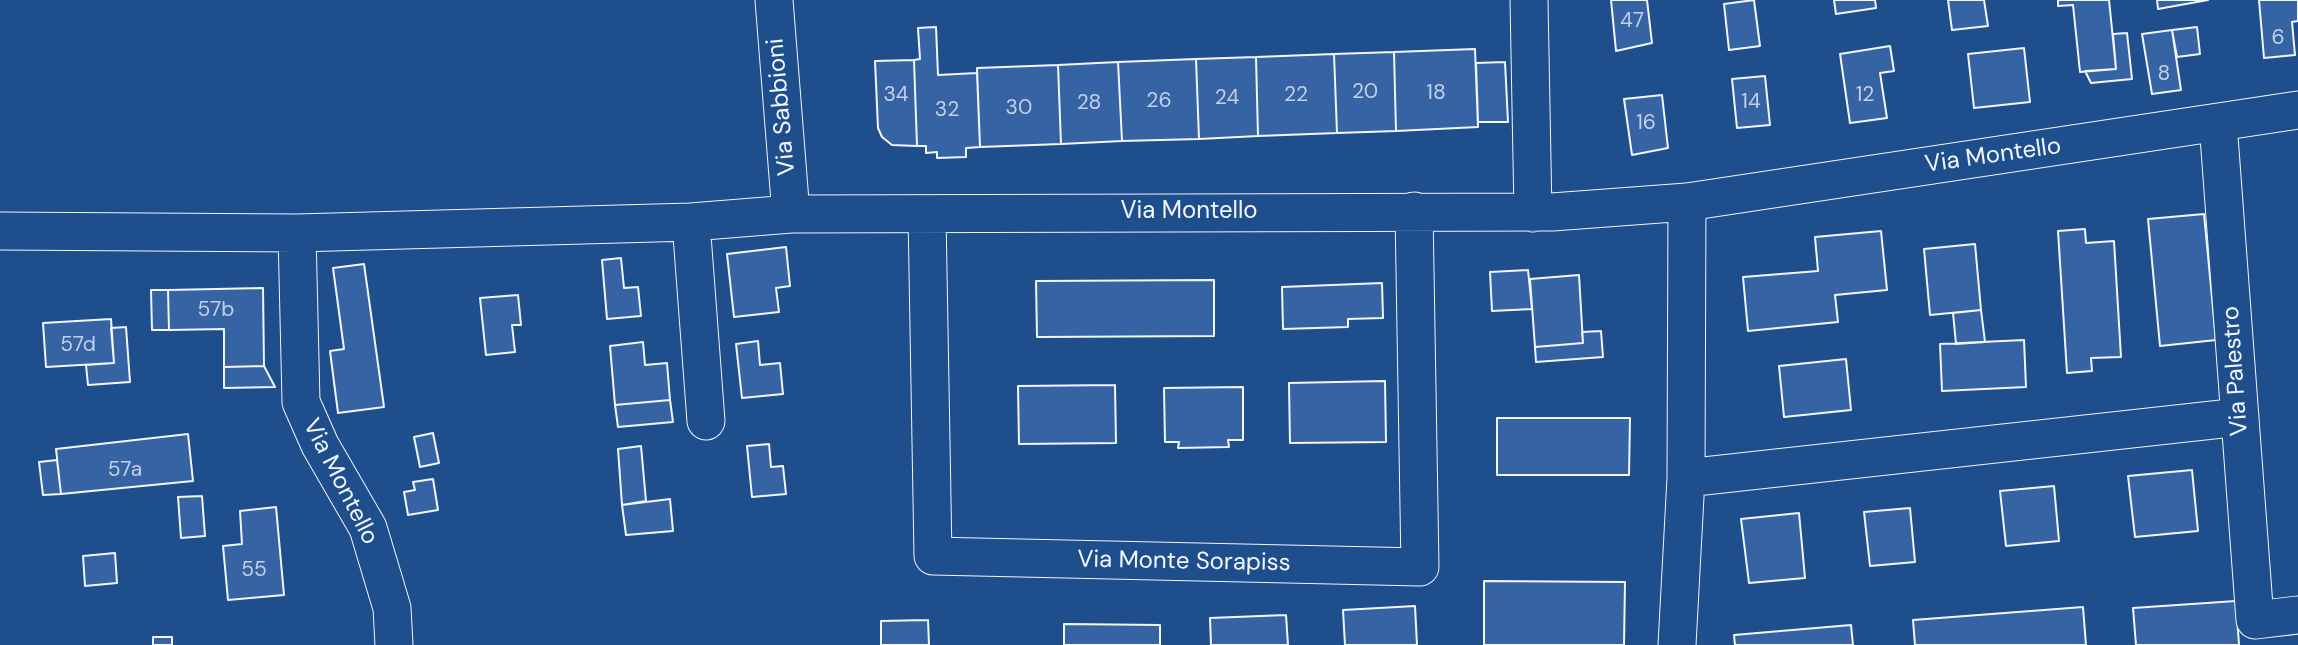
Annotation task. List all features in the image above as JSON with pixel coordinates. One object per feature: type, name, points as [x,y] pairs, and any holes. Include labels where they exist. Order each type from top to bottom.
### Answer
[{"type":"street","name":"Via Sabbioni","points":[[774,0],[791,214]]},
{"type":"street","points":[[1529,0],[1533,213]]},
{"type":"street","name":"Via Montello","points":[[0,231],[296,233],[691,222],[791,214],[1414,211],[1533,213],[1687,202],[2298,110]]},
{"type":"street","name":"Via Palestro","points":[[2218,122],[2255,620],[2298,615]]},
{"type":"street","points":[[1677,645],[1686,478],[1687,202]]},
{"type":"street","name":"Via Monte Sorapiss","points":[[926,214],[933,556],[1420,567],[1414,211]]},
{"type":"street","points":[[691,222],[706,421]]},
{"type":"street","name":"Via Montello","points":[[296,233],[301,402],[320,445],[368,527],[392,608],[394,645]]},
{"type":"street","points":[[1686,478],[2240,417]]},
{"type":"building","points":[[1611,0],[1647,0],[1652,43],[1616,51]]},
{"type":"building","points":[[1754,0],[1760,46],[1729,50],[1724,4]]},
{"type":"building","points":[[1834,0],[1875,0],[1876,8],[1836,14]]},
{"type":"building","points":[[1948,0],[1984,0],[1988,26],[1952,30]]},
{"type":"building","points":[[2058,0],[2109,0],[2116,69],[2080,72],[2073,5],[2058,6]]},
{"type":"building","points":[[2157,0],[2208,0],[2158,9]]},
{"type":"building","points":[[2259,0],[2298,0],[2298,21],[2292,22],[2295,55],[2264,58]]},
{"type":"building","points":[[936,27],[938,75],[977,73],[980,147],[966,148],[966,157],[937,158],[937,152],[926,153],[926,146],[917,146],[914,60],[920,59],[918,28]]},
{"type":"building","points":[[2197,27],[2200,54],[2177,57],[2172,30]]},
{"type":"building","points":[[2172,30],[2181,90],[2152,94],[2142,34]]},
{"type":"building","points":[[2127,33],[2132,79],[2091,83],[2085,71],[2116,69],[2113,34]]},
{"type":"building","points":[[1890,46],[1894,71],[1880,73],[1887,118],[1850,123],[1840,54]]},
{"type":"building","points":[[2024,48],[2030,102],[1974,108],[1968,54]]},
{"type":"building","points":[[1475,49],[1478,127],[1396,131],[1394,52]]},
{"type":"building","points":[[1394,52],[1396,131],[1337,133],[1334,54]]},
{"type":"building","points":[[1334,54],[1337,133],[1258,136],[1256,57]]},
{"type":"building","points":[[1256,57],[1258,136],[1199,139],[1196,59]]},
{"type":"building","points":[[1196,59],[1199,139],[1122,141],[1118,62]]},
{"type":"building","points":[[914,60],[917,146],[892,145],[882,137],[878,128],[875,61]]},
{"type":"building","points":[[1118,62],[1122,141],[1061,144],[1058,65]]},
{"type":"building","points":[[1505,62],[1508,122],[1478,122],[1476,63]]},
{"type":"building","points":[[1058,65],[1061,144],[980,147],[977,68]]},
{"type":"building","points":[[1765,76],[1770,125],[1737,128],[1732,79]]},
{"type":"building","points":[[1662,95],[1668,148],[1632,155],[1624,99]]},
{"type":"building","points":[[2204,214],[2216,340],[2160,346],[2148,219]]},
{"type":"building","points":[[2085,229],[2086,243],[2114,241],[2121,357],[2091,358],[2092,371],[2067,373],[2058,231]]},
{"type":"building","points":[[1881,231],[1887,290],[1835,295],[1838,322],[1748,331],[1743,277],[1818,271],[1815,237]]},
{"type":"building","points":[[1975,244],[1981,310],[1930,315],[1924,249]]},
{"type":"building","points":[[786,247],[790,286],[776,288],[779,312],[734,317],[727,254]]},
{"type":"building","points":[[621,258],[624,288],[638,287],[641,316],[607,319],[602,260]]},
{"type":"building","points":[[364,264],[384,407],[338,413],[330,351],[344,349],[333,268]]},
{"type":"building","points":[[1528,270],[1532,309],[1492,311],[1490,272]]},
{"type":"building","points":[[1579,275],[1583,343],[1535,347],[1530,279]]},
{"type":"building","points":[[1214,280],[1214,336],[1037,337],[1036,281]]},
{"type":"building","points":[[1382,283],[1383,318],[1348,319],[1348,327],[1283,329],[1282,287]]},
{"type":"building","points":[[263,288],[264,366],[224,367],[224,329],[169,330],[168,290]]},
{"type":"building","points":[[151,290],[168,290],[169,330],[152,330]]},
{"type":"building","points":[[518,295],[521,325],[512,325],[515,352],[486,355],[480,298]]},
{"type":"building","points":[[1981,310],[1985,342],[1956,344],[1953,313]]},
{"type":"building","points":[[111,319],[114,363],[46,367],[43,323]]},
{"type":"building","points":[[126,327],[130,382],[88,385],[86,365],[114,363],[111,328]]},
{"type":"building","points":[[1601,331],[1603,357],[1536,362],[1535,347],[1583,343],[1582,332]]},
{"type":"building","points":[[2024,340],[2026,387],[1942,391],[1940,344]]},
{"type":"building","points":[[758,341],[760,365],[780,363],[783,394],[742,398],[736,344]]},
{"type":"building","points":[[643,342],[645,365],[667,363],[670,400],[615,405],[610,346]]},
{"type":"building","points":[[1846,359],[1851,410],[1784,417],[1779,366]]},
{"type":"building","points":[[264,366],[275,387],[224,388],[224,367]]},
{"type":"building","points":[[1385,381],[1386,442],[1290,443],[1289,383]]},
{"type":"building","points":[[1115,385],[1116,443],[1019,444],[1018,386]]},
{"type":"building","points":[[1243,387],[1243,440],[1228,440],[1229,447],[1178,448],[1179,442],[1165,442],[1164,388]]},
{"type":"building","points":[[670,400],[673,422],[618,427],[615,405]]},
{"type":"building","points":[[1497,418],[1630,418],[1629,475],[1497,475]]},
{"type":"building","points":[[433,433],[439,463],[420,467],[414,437]]},
{"type":"building","points":[[188,434],[193,481],[61,494],[56,449]]},
{"type":"building","points":[[769,444],[771,467],[783,466],[786,494],[752,497],[747,446]]},
{"type":"building","points":[[641,446],[646,501],[622,505],[618,449]]},
{"type":"building","points":[[57,460],[61,494],[43,495],[39,462]]},
{"type":"building","points":[[2192,470],[2198,531],[2135,537],[2128,476]]},
{"type":"building","points":[[433,479],[438,510],[408,515],[404,492],[415,490],[413,482]]},
{"type":"building","points":[[2054,486],[2059,541],[2006,546],[2000,491]]},
{"type":"building","points":[[202,496],[205,536],[181,538],[178,497]]},
{"type":"building","points":[[670,499],[673,531],[626,535],[622,505]]},
{"type":"building","points":[[276,507],[284,595],[228,600],[223,546],[242,544],[240,511]]},
{"type":"building","points":[[1910,508],[1915,562],[1870,566],[1864,512]]},
{"type":"building","points":[[1799,513],[1805,578],[1749,583],[1741,519]]},
{"type":"building","points":[[115,553],[117,583],[85,586],[83,556]]},
{"type":"building","points":[[1484,581],[1625,582],[1624,645],[1484,645]]},
{"type":"building","points":[[2236,601],[2239,645],[2136,645],[2133,608]]},
{"type":"building","points":[[1415,606],[1417,645],[1345,645],[1343,610]]},
{"type":"building","points":[[2083,607],[2086,645],[1915,645],[1913,620]]},
{"type":"building","points":[[1286,615],[1288,645],[1211,645],[1210,618]]},
{"type":"building","points":[[928,620],[929,645],[881,645],[881,621]]},
{"type":"building","points":[[1064,624],[1160,625],[1160,645],[1064,645]]},
{"type":"building","points":[[1851,625],[1853,645],[1735,645],[1734,635]]},
{"type":"building","points":[[153,637],[172,637],[172,645],[153,645]]}]
